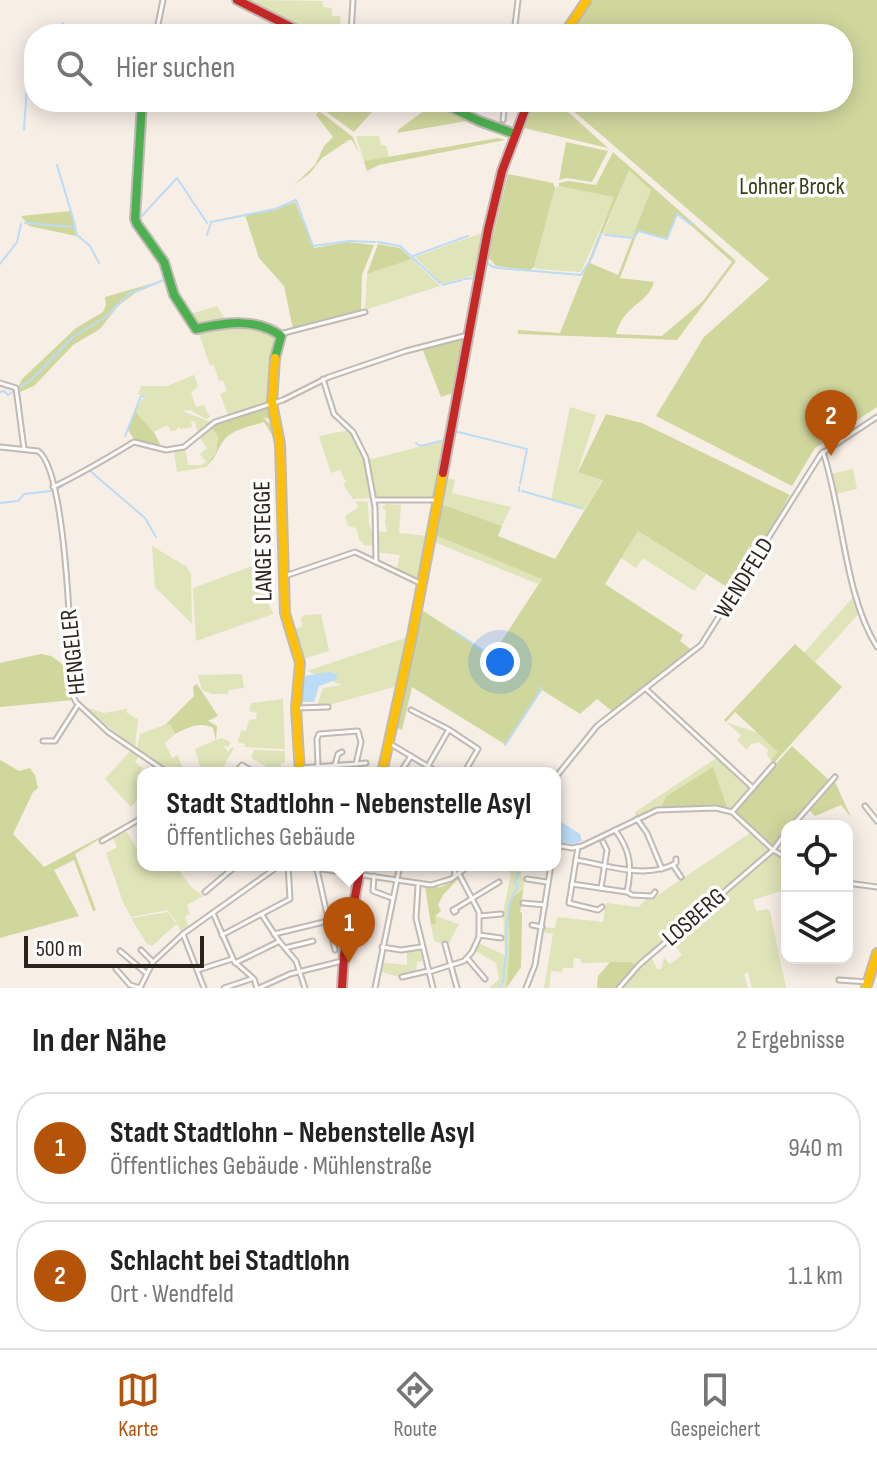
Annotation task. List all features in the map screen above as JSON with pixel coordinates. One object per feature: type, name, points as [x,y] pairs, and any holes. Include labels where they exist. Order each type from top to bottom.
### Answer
[{"type":"main road","points":[[237,0],[285,24]]},
{"type":"main road","points":[[571,24],[587,0]]},
{"type":"main road","points":[[141,112],[135,219],[166,266],[177,301],[196,329],[235,321],[280,334]]},
{"type":"main road","points":[[461,112],[515,134]]},
{"type":"main road","points":[[383,767],[417,610],[488,230],[502,171],[524,112]]},
{"type":"main road","name":"LANGE STEGGE","points":[[280,334],[272,370],[272,403],[280,444],[285,613],[299,656],[296,708],[299,767]]},
{"type":"main road","points":[[342,988],[343,961],[360,871]]},
{"type":"main road","points":[[867,985],[877,953]]},
{"type":"street","points":[[158,24],[163,0]]},
{"type":"street","points":[[352,24],[353,0]]},
{"type":"street","points":[[515,24],[518,0]]},
{"type":"street","points":[[503,120],[504,112]]},
{"type":"street","points":[[280,334],[365,312]]},
{"type":"street","points":[[53,487],[82,470],[96,466],[134,442],[162,450],[180,448],[192,443],[215,422],[288,398],[323,379],[406,351],[468,335]]},
{"type":"street","points":[[323,379],[336,418],[353,432],[365,455],[375,500],[376,562]]},
{"type":"street","points":[[0,383],[16,388],[24,449],[0,447]]},
{"type":"street","name":"WENDFELD","points":[[561,771],[597,726],[701,645],[823,452],[877,417]]},
{"type":"street","name":"HENGELER","points":[[24,449],[38,451],[45,457],[64,542],[73,696],[78,705],[108,732],[159,767]]},
{"type":"street","points":[[823,452],[853,579],[868,632],[877,647]]},
{"type":"street","points":[[375,500],[437,500]]},
{"type":"street","points":[[283,576],[353,553],[422,584]]},
{"type":"street","points":[[646,689],[753,788]]},
{"type":"street","points":[[43,741],[55,741],[78,705]]},
{"type":"street","points":[[296,708],[328,707]]},
{"type":"street","points":[[411,710],[478,749],[468,767]]},
{"type":"street","points":[[389,743],[428,766],[448,729]]},
{"type":"street","points":[[318,766],[319,734],[351,730],[358,731],[361,742],[356,764]]},
{"type":"street","points":[[335,765],[338,753],[342,752]]},
{"type":"street","points":[[404,767],[411,755]]},
{"type":"street","points":[[314,767],[366,763]]},
{"type":"street","points":[[732,812],[773,765]]},
{"type":"street","points":[[797,820],[835,777]]},
{"type":"street","points":[[865,806],[877,821]]},
{"type":"street","points":[[561,846],[578,847],[668,808],[724,809],[732,812],[781,855]]},
{"type":"street","points":[[637,819],[646,829],[650,851],[662,869]]},
{"type":"street","points":[[102,841],[137,821]]},
{"type":"street","points":[[640,832],[646,829]]},
{"type":"street","points":[[615,830],[627,849],[631,869],[627,892]]},
{"type":"street","name":"LOSBERG","points":[[619,988],[639,965],[773,850],[781,839]]},
{"type":"street","points":[[601,888],[607,849],[603,842]]},
{"type":"street","points":[[568,913],[578,847]]},
{"type":"street","points":[[576,860],[652,871],[673,865],[676,859]]},
{"type":"street","points":[[673,865],[681,877]]},
{"type":"street","points":[[205,892],[230,871]]},
{"type":"street","points":[[140,987],[153,962],[183,934],[268,871]]},
{"type":"street","points":[[222,935],[290,899],[288,871]]},
{"type":"street","points":[[318,871],[335,950]]},
{"type":"street","points":[[362,871],[418,885],[439,884],[462,871]]},
{"type":"street","points":[[375,988],[399,871]]},
{"type":"street","points":[[402,977],[468,959],[479,935],[480,916],[456,871]]},
{"type":"street","points":[[526,988],[535,967],[550,871]]},
{"type":"street","points":[[374,876],[373,891],[393,898]]},
{"type":"street","points":[[527,879],[549,882]]},
{"type":"street","points":[[455,909],[499,882]]},
{"type":"street","points":[[572,884],[632,895],[652,896],[655,892]]},
{"type":"street","points":[[853,884],[877,887]]},
{"type":"street","points":[[418,885],[415,913],[433,988]]},
{"type":"street","points":[[523,903],[545,905]]},
{"type":"street","points":[[570,904],[598,910],[602,907]]},
{"type":"street","points":[[213,913],[234,961],[253,978],[258,988],[300,971],[343,961]]},
{"type":"street","points":[[480,916],[501,914]]},
{"type":"street","points":[[262,915],[296,961],[305,988]]},
{"type":"street","points":[[274,934],[329,921]]},
{"type":"street","points":[[532,925],[542,927]]},
{"type":"street","points":[[183,934],[204,988]]},
{"type":"street","points":[[479,935],[501,938]]},
{"type":"street","points":[[197,971],[234,961],[279,941]]},
{"type":"street","points":[[285,948],[313,941]]},
{"type":"street","points":[[445,944],[457,988]]},
{"type":"street","points":[[382,947],[401,950],[422,947]]},
{"type":"street","points":[[141,950],[153,962]]},
{"type":"street","points":[[120,951],[146,973]]},
{"type":"street","points":[[468,959],[485,979]]},
{"type":"street","points":[[116,969],[130,985],[148,988]]},
{"type":"street","points":[[224,988],[253,978]]},
{"type":"street","points":[[839,980],[867,985]]},
{"type":"green space","points":[[247,0],[322,1],[323,7],[332,8],[332,16],[340,16],[341,24],[294,24]]},
{"type":"green space","name":"Lohner Brock","points":[[594,0],[877,0],[877,407],[815,448],[792,486],[656,416],[704,337],[769,279],[575,112],[853,112],[853,24],[576,24]]},
{"type":"green space","points":[[320,112],[353,137],[359,153],[349,140],[322,158],[310,173],[293,186],[315,165],[324,146],[333,137],[316,115]]},
{"type":"green space","points":[[326,112],[372,112],[354,132]]},
{"type":"green space","points":[[422,112],[449,112],[467,121],[397,133]]},
{"type":"green space","points":[[530,112],[568,112],[608,148],[524,128]]},
{"type":"green space","points":[[356,136],[379,136],[381,145],[386,145],[389,157],[364,161]]},
{"type":"green space","points":[[498,138],[505,140],[379,165],[367,171],[364,161]]},
{"type":"green space","points":[[566,142],[608,151],[592,182],[567,178],[559,180]]},
{"type":"green space","points":[[613,152],[736,261],[677,340],[518,334],[518,330],[560,333],[614,197],[559,186],[559,183],[569,181],[596,185]],"holes":[[[629,170],[651,190],[618,275],[590,263]],[[677,213],[732,262],[703,301],[662,336],[616,334],[624,316],[647,295],[654,282],[620,278],[638,231],[667,238]]]},
{"type":"green space","points":[[629,170],[652,189],[633,237],[603,234]]},
{"type":"green space","points":[[508,174],[553,183],[555,188],[534,267],[530,270],[496,266],[488,257]]},
{"type":"green space","points":[[559,186],[615,196],[581,272],[534,267],[555,188]]},
{"type":"green space","points":[[295,202],[314,248],[347,242],[374,245],[362,275],[361,312],[293,329],[284,286],[259,258],[245,215],[275,210]]},
{"type":"green space","points":[[71,211],[76,236],[29,226],[21,216]]},
{"type":"green space","points":[[482,233],[475,275],[442,284],[415,257]]},
{"type":"green space","points":[[378,244],[400,248],[412,259],[367,274]]},
{"type":"green space","points":[[412,259],[440,286],[365,310],[367,274]]},
{"type":"green space","points":[[150,284],[152,286],[135,293],[118,306],[100,329],[73,345],[34,386],[20,392],[22,379],[76,328],[103,312],[105,297]]},
{"type":"green space","points":[[217,306],[229,320],[198,327],[187,315]]},
{"type":"green space","points":[[233,323],[277,333],[279,337],[270,402],[228,415],[220,394],[227,391],[223,380],[219,381],[214,365],[210,366],[198,331]]},
{"type":"green space","points":[[463,337],[453,393],[441,397],[422,348]]},
{"type":"green space","points":[[194,375],[198,386],[191,393],[196,407],[204,405],[210,417],[206,419],[190,410],[182,411],[211,422],[198,436],[195,421],[191,422],[192,427],[178,427],[171,431],[168,425],[153,432],[135,411],[142,399],[146,398],[138,394],[141,386],[167,386]]},
{"type":"green space","points":[[269,405],[272,420],[263,417],[273,427],[277,443],[264,422],[247,427],[226,438],[214,458],[207,464],[216,453],[218,437],[210,425]]},
{"type":"green space","points":[[570,407],[596,415],[578,471],[603,479],[584,510],[551,500]]},
{"type":"green space","points":[[135,411],[155,434],[160,444],[157,447],[134,439],[128,430]]},
{"type":"green space","points":[[606,414],[642,423],[790,495],[735,592],[638,531],[605,584],[683,635],[680,641],[693,651],[613,712],[597,699],[580,714],[542,690],[506,745],[412,687],[402,730],[397,728],[422,610],[492,656],[542,579],[435,535],[441,504],[502,526],[498,536],[555,559],[603,480],[578,472]]},
{"type":"green space","points":[[210,425],[218,437],[216,453],[207,467],[177,472],[174,451],[185,448],[188,465],[206,462],[200,454],[207,448],[200,438]]},
{"type":"green space","points":[[349,430],[365,461],[373,498],[353,499],[343,484],[346,482],[340,470],[331,473],[319,436]]},
{"type":"green space","points":[[444,442],[434,497],[376,498],[368,460]]},
{"type":"green space","points":[[853,469],[857,489],[836,494],[831,474]]},
{"type":"green space","points":[[446,477],[455,480],[452,493],[511,507],[502,526],[441,504]]},
{"type":"green space","points":[[355,501],[368,502],[374,546],[363,545],[356,528],[348,526],[345,516],[359,507]]},
{"type":"green space","points":[[401,505],[399,533],[427,536],[419,579],[396,571],[400,555],[377,552],[376,531],[387,532],[383,506]]},
{"type":"green space","points":[[638,531],[706,574],[694,591],[643,558],[636,568],[621,558]]},
{"type":"green space","points":[[435,535],[542,578],[538,584],[434,542]]},
{"type":"green space","points":[[152,546],[187,567],[191,575],[192,624],[155,587]]},
{"type":"green space","points":[[258,564],[273,614],[196,641],[193,588]]},
{"type":"green space","points":[[855,595],[861,611],[815,662],[804,653]]},
{"type":"green space","points":[[321,614],[329,651],[302,659],[292,629],[302,627],[301,618],[305,615]]},
{"type":"green space","points":[[408,637],[397,686],[317,706],[323,688],[342,685],[307,671]]},
{"type":"green space","points":[[795,644],[842,687],[774,763],[771,760],[778,752],[735,712],[726,722],[724,720]]},
{"type":"green space","points":[[41,654],[51,656],[69,669],[65,669],[65,674],[70,674],[73,700],[0,707],[0,663]]},
{"type":"green space","points":[[242,674],[244,688],[229,690],[228,694],[212,694],[202,690],[198,675]]},
{"type":"green space","points":[[197,684],[218,716],[208,721],[217,726],[216,741],[213,728],[208,726],[194,726],[175,734],[170,724],[165,725],[194,696],[193,687]]},
{"type":"green space","points":[[283,699],[285,749],[244,747],[245,744],[238,742],[241,730],[246,731],[249,720],[256,719],[257,713],[249,711],[251,703]]},
{"type":"green space","points":[[80,705],[103,713],[127,709],[127,713],[138,719],[135,747]]},
{"type":"green space","points":[[726,722],[758,733],[779,752],[771,760],[767,756],[768,750],[759,742],[751,744],[747,750],[737,740],[741,735]]},
{"type":"green space","points":[[170,723],[175,734],[165,743],[172,758],[178,755],[182,767],[162,767],[137,749],[140,734]]},
{"type":"green space","points":[[221,738],[231,742],[228,747],[223,745],[228,752],[234,748],[223,767],[200,767],[195,749]]},
{"type":"green space","points":[[792,746],[830,781],[795,820],[781,820],[781,837],[772,847],[733,811]]},
{"type":"green space","points":[[131,750],[146,760],[139,757],[135,762],[142,767],[137,767],[137,800],[131,807],[105,779]]},
{"type":"green space","points":[[254,750],[285,751],[285,763],[281,763],[282,767],[267,767],[251,758]]},
{"type":"green space","points":[[718,757],[751,788],[731,809],[726,806],[713,768],[667,796],[661,806],[636,818],[635,812]]},
{"type":"green space","points":[[0,760],[19,771],[30,768],[35,775],[38,788],[33,792],[13,834],[44,867],[121,826],[75,854],[96,910],[93,911],[74,860],[54,870],[79,916],[0,938]]},
{"type":"green space","points":[[713,767],[727,807],[661,806],[667,796]]},
{"type":"green space","points":[[834,780],[851,817],[841,805],[815,816],[808,809]]},
{"type":"green space","points":[[125,829],[137,849],[137,871],[179,871],[191,887],[203,896],[187,905],[190,914],[185,917],[189,927],[182,933],[178,925],[174,926],[152,946],[147,944],[131,918],[168,912],[177,922],[167,910],[131,917],[106,853],[117,847],[112,836]]},
{"type":"green space","points":[[750,833],[769,852],[636,966],[632,962],[581,963],[581,959],[574,958],[573,968],[563,968],[562,972],[551,971],[549,988],[544,988],[553,934],[542,932],[543,927],[555,928],[557,917],[603,922],[606,903],[639,907],[646,899],[651,900]]},
{"type":"green space","points":[[773,852],[781,857],[781,891],[753,900],[756,911],[768,909],[770,912],[786,988],[752,988],[748,972],[744,974],[748,988],[620,988],[651,956],[657,969],[661,969],[664,958],[670,964],[682,955],[670,940]]},
{"type":"green space","points":[[509,871],[522,871],[521,877],[525,878],[520,912],[521,967],[506,988],[489,988],[499,979],[496,963],[474,950],[478,943],[505,955],[503,913],[511,874]]},
{"type":"green space","points":[[459,878],[443,895],[438,905],[441,911],[435,916],[436,924],[431,925],[425,887],[441,887]]},
{"type":"green space","points":[[523,890],[520,912],[521,967],[507,987],[510,935],[507,909],[511,898]]},
{"type":"green space","points":[[434,915],[458,924],[460,922],[448,945],[434,941],[431,925],[436,923]]},
{"type":"green space","points":[[419,949],[423,961],[417,962],[416,974],[400,974],[399,977],[379,971],[380,962],[407,965],[407,951]]},
{"type":"green space","points":[[610,962],[632,962],[636,966],[617,988],[597,988],[598,976]]},
{"type":"water","points":[[329,672],[337,674],[336,680],[319,686],[314,702],[302,702],[303,676]]},
{"type":"water","points":[[561,822],[580,834],[582,841],[561,843]]},
{"type":"waterway","points":[[24,130],[25,112]]},
{"type":"waterway","points":[[497,203],[517,140]]},
{"type":"waterway","points":[[57,165],[75,225]]},
{"type":"waterway","points":[[138,220],[177,178],[207,223]]},
{"type":"waterway","points":[[207,235],[211,222],[275,209],[296,200],[313,246],[349,241],[375,242]]},
{"type":"waterway","points":[[605,235],[633,238],[639,231],[667,239],[677,214],[692,223]]},
{"type":"waterway","points":[[25,223],[75,227],[77,235],[90,246],[99,263]]},
{"type":"waterway","points":[[0,264],[17,242],[21,224]]},
{"type":"waterway","points":[[464,279],[475,278],[484,231]]},
{"type":"waterway","points":[[485,260],[498,268],[581,275],[601,234]]},
{"type":"waterway","points":[[413,256],[468,236]]},
{"type":"waterway","points":[[378,242],[400,246],[440,283]]},
{"type":"waterway","points":[[18,389],[73,337],[106,317],[129,294],[166,279]]},
{"type":"waterway","points":[[442,285],[462,280]]},
{"type":"waterway","points":[[0,392],[8,395],[14,391]]},
{"type":"waterway","points":[[125,436],[141,396],[144,397]]},
{"type":"waterway","points":[[448,460],[455,422]]},
{"type":"waterway","points":[[454,431],[527,449],[520,484]]},
{"type":"waterway","points":[[416,443],[420,446],[445,440],[436,494]]},
{"type":"waterway","points":[[825,462],[838,523]]},
{"type":"waterway","points":[[89,470],[145,518],[156,537]]},
{"type":"waterway","points":[[397,726],[445,478]]},
{"type":"waterway","points":[[648,688],[705,643],[808,478]]},
{"type":"waterway","points":[[57,490],[71,479]]},
{"type":"waterway","points":[[0,503],[18,501],[24,494],[51,491]]},
{"type":"waterway","points":[[522,491],[581,508]]},
{"type":"waterway","points":[[866,629],[876,648]]},
{"type":"waterway","points":[[454,631],[492,656]]},
{"type":"waterway","points":[[505,745],[541,690],[539,687]]},
{"type":"waterway","points":[[619,711],[645,691]]},
{"type":"waterway","points":[[587,741],[598,727],[615,714]]},
{"type":"waterway","points":[[561,774],[585,744]]},
{"type":"waterway","points":[[729,809],[742,798]]},
{"type":"waterway","points":[[638,817],[661,807],[711,807]]},
{"type":"waterway","points":[[717,807],[728,808]]},
{"type":"waterway","points":[[613,830],[622,825]]},
{"type":"waterway","points":[[499,988],[506,960],[509,906],[518,887],[515,883],[519,871]]},
{"type":"traffic: fast","points":[[141,112],[135,219],[164,262],[174,295],[196,329],[250,324],[281,336],[275,358]]},
{"type":"traffic: fast","points":[[461,112],[515,134]]},
{"type":"traffic: slow","points":[[571,24],[587,0]]},
{"type":"traffic: slow","points":[[275,358],[272,403],[280,444],[285,613],[300,663],[296,708],[300,767]]},
{"type":"traffic: slow","points":[[383,767],[443,473]]},
{"type":"traffic: slow","points":[[866,988],[877,953]]},
{"type":"traffic: jam","points":[[237,0],[285,24]]},
{"type":"traffic: jam","points":[[443,473],[488,230],[502,171],[524,112]]},
{"type":"traffic: jam","points":[[342,988],[344,955],[360,871]]},
{"type":"place","name":"Schlacht bei Stadtlohn","points":[[831,456]]},
{"type":"place","name":"Stadt Stadtlohn - Nebenstelle Asyl","points":[[349,963]]}]
